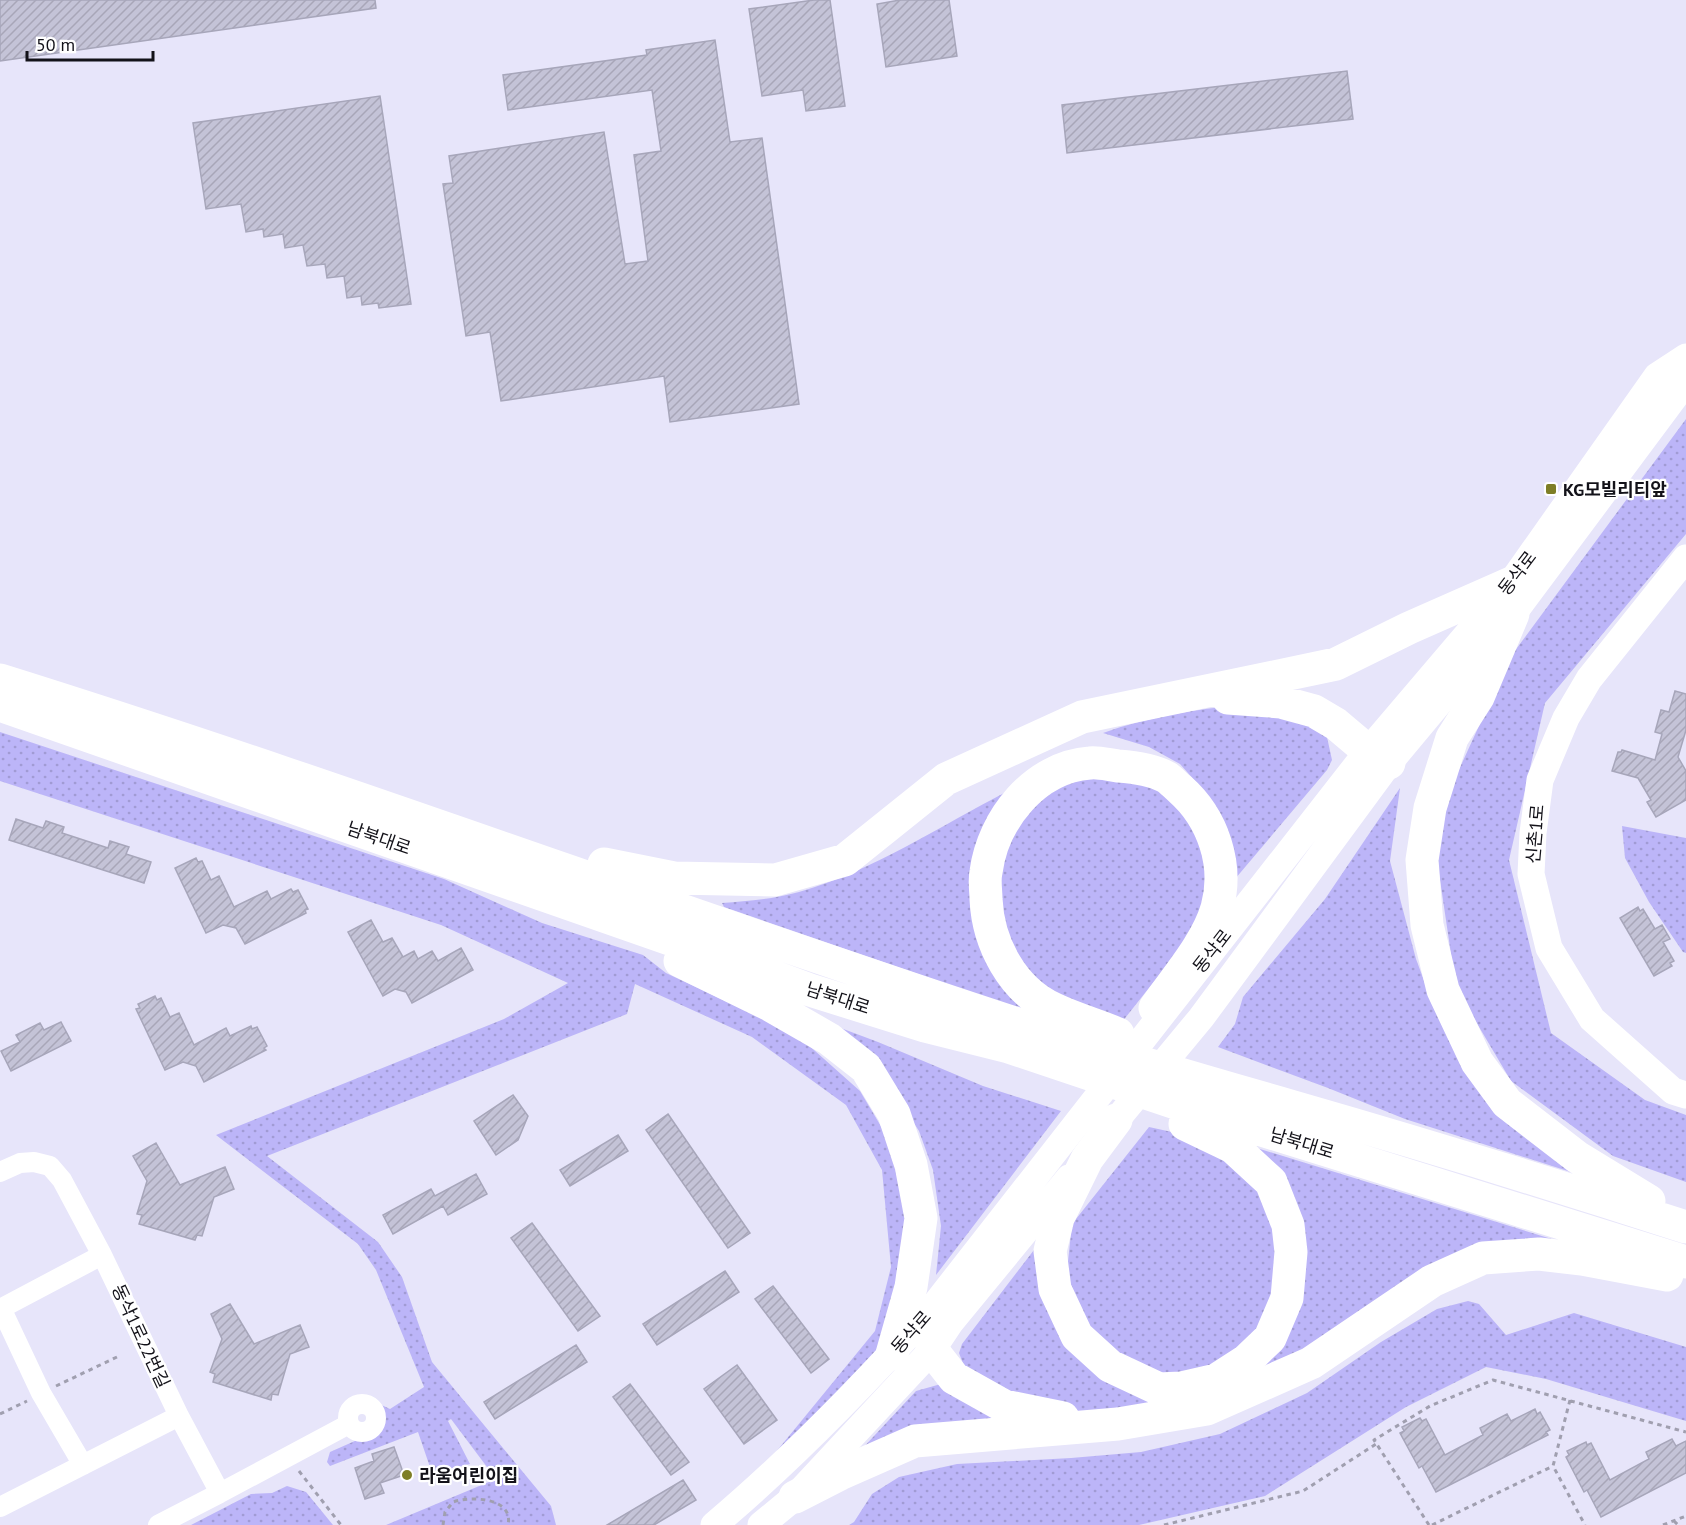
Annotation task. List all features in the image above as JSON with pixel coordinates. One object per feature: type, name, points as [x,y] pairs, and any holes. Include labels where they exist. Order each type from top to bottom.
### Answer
[{"type":"highway","points":[[504,847],[674,878],[775,880],[845,860],[946,779],[1082,717],[1336,664],[1409,628],[1512,599]]},
{"type":"highway","points":[[1512,599],[1478,697],[1452,738],[1430,808],[1422,860],[1427,925],[1443,990],[1477,1062],[1507,1103],[1577,1157],[1636,1195],[1686,1219]]},
{"type":"highway","name":"남북대로","points":[[0,680],[504,847],[1029,1028],[1552,1184],[1686,1227]]},
{"type":"highway","points":[[1181,696],[1281,702],[1314,711],[1336,724],[1378,757]]},
{"type":"highway","name":"남북대로","points":[[0,705],[810,990],[925,1026],[1010,1047],[1188,1107],[1686,1262]]},
{"type":"highway","points":[[1160,1010],[1210,928],[1218,906],[1220,862],[1216,840],[1207,822],[1190,798],[1166,777],[1132,768],[1091,762],[1063,768],[1037,781],[1011,809],[992,843],[985,873],[987,913],[995,947],[1020,986],[1052,1009],[1294,1107]]},
{"type":"highway","points":[[578,907],[707,975],[770,1005],[829,1039],[866,1068],[894,1114],[911,1165],[921,1218],[911,1287],[892,1354]]},
{"type":"highway","points":[[925,1026],[1042,1072],[1188,1125],[1233,1148],[1271,1182],[1288,1226],[1291,1252],[1287,1298],[1270,1338],[1247,1360],[1216,1380],[1181,1388],[1159,1389],[1110,1366],[1077,1336],[1055,1289],[1050,1251],[1058,1218],[1087,1159],[1103,1115]]},
{"type":"highway","points":[[795,1497],[840,1474],[915,1442],[1118,1424],[1207,1409],[1311,1363],[1432,1281],[1483,1258],[1539,1254],[1582,1259],[1686,1279]]},
{"type":"highway","points":[[930,1311],[932,1350],[954,1378],[1004,1406],[1048,1416],[1118,1424]]},
{"type":"main road","name":"동삭로","points":[[1512,599],[1657,376],[1686,357]]},
{"type":"main road","name":"동삭로","points":[[1103,1115],[1089,1096],[1512,599],[1682,387],[1686,377]]},
{"type":"main road","name":"신촌1로","points":[[1686,558],[1589,679],[1566,718],[1540,780],[1533,833],[1532,874],[1549,948],[1592,1019],[1673,1090],[1686,1095]]},
{"type":"main road","name":"동삭로","points":[[714,1525],[763,1484],[892,1354],[1103,1115],[1201,1018],[1378,757]]},
{"type":"main road","name":"동삭로","points":[[761,1525],[795,1497],[932,1350],[1103,1115]]},
{"type":"street","name":"동삭1로22번길","points":[[0,1172],[20,1162],[34,1162],[50,1166],[62,1180],[102,1255],[179,1416],[220,1493]]},
{"type":"street","points":[[83,1465],[41,1393],[0,1308],[102,1255]]},
{"type":"street","points":[[0,1507],[179,1416]]},
{"type":"street","points":[[158,1525],[349,1424]]},
{"type":"path","points":[[50,1389],[117,1357]]},
{"type":"path","points":[[1553,1466],[1430,1525],[1374,1440],[1430,1406],[1493,1380],[1686,1432]]},
{"type":"path","points":[[0,1414],[32,1399]]},
{"type":"path","points":[[1570,1400],[1553,1466],[1585,1525]]},
{"type":"path","points":[[1164,1525],[1304,1491],[1376,1444]]},
{"type":"path","points":[[298,1470],[341,1525]]},
{"type":"path","points":[[443,1525],[445,1512],[453,1502],[472,1498],[496,1502],[506,1510],[510,1519],[508,1525]]},
{"type":"path","points":[[1663,1525],[1686,1516]]},
{"type":"path","points":[[1674,1521],[1678,1525]]},
{"type":"shaded area","points":[[1686,419],[1686,534],[1545,703],[1509,860],[1551,1033],[1645,1100],[1686,1115],[1686,1182],[1613,1156],[1511,1081],[1456,988],[1435,846],[1457,774],[1511,656]]},
{"type":"shaded area","points":[[1243,705],[1325,728],[1332,760],[1327,770],[1224,892],[1213,806],[1195,781],[1180,764],[1149,747],[1103,733],[1172,714]]},
{"type":"shaded area","points":[[0,732],[444,879],[542,923],[643,955],[666,973],[753,1014],[805,1042],[860,1091],[901,1160],[909,1242],[879,1350],[771,1458],[875,1331],[891,1267],[882,1170],[846,1105],[752,1037],[635,984],[627,1014],[267,1156],[378,1242],[402,1277],[432,1362],[551,1506],[556,1525],[386,1525],[496,1479],[451,1419],[448,1421],[470,1464],[432,1473],[418,1432],[330,1466],[327,1462],[330,1452],[373,1433],[378,1417],[373,1401],[390,1409],[424,1387],[376,1270],[358,1244],[216,1135],[504,1019],[568,983],[441,925],[0,781]]},
{"type":"shaded area","points":[[1138,775],[1185,804],[1212,872],[1198,926],[1122,1022],[1055,998],[1015,956],[993,897],[1007,827],[1067,778]]},
{"type":"shaded area","points":[[1400,788],[1390,861],[1416,959],[1432,1002],[1574,1173],[1405,1119],[1218,1047],[1235,1024],[1243,997],[1325,899]]},
{"type":"shaded area","points":[[1008,791],[981,846],[1028,1012],[724,907],[722,903],[780,896],[826,883],[906,847]]},
{"type":"shaded area","points":[[1622,826],[1686,838],[1686,953],[1683,952],[1649,902],[1625,858]]},
{"type":"shaded area","points":[[822,1021],[983,1086],[1061,1111],[936,1275],[941,1226],[933,1170],[919,1131],[897,1097]]},
{"type":"shaded area","points":[[1149,1127],[1199,1138],[1249,1176],[1268,1205],[1282,1282],[1265,1328],[1222,1369],[1152,1377],[1088,1336],[1066,1280],[1072,1224]]},
{"type":"shaded area","points":[[1244,1144],[1571,1245],[1533,1243],[1474,1250],[1417,1273],[1362,1317],[1312,1349],[1217,1395],[1154,1407],[1067,1413],[1017,1402],[979,1383],[964,1366],[959,1353],[962,1344],[1050,1229],[1047,1274],[1054,1306],[1062,1324],[1079,1350],[1098,1370],[1119,1386],[1157,1397],[1191,1395],[1227,1384],[1275,1349],[1298,1296],[1300,1234],[1295,1205],[1275,1173]]},
{"type":"shaded area","points":[[1468,1301],[1479,1304],[1506,1335],[1574,1313],[1686,1347],[1686,1421],[1546,1379],[1486,1367],[1406,1407],[1265,1496],[1139,1525],[849,1525],[854,1522],[872,1494],[899,1477],[957,1464],[1141,1452],[1220,1434],[1307,1393],[1381,1342],[1437,1309]]},
{"type":"shaded area","points":[[941,1384],[1019,1421],[860,1451],[916,1391]]},
{"type":"shaded area","points":[[287,1486],[306,1492],[333,1525],[191,1525],[251,1494],[272,1493]]},
{"type":"building","points":[[0,0],[375,0],[376,8],[0,61]]},
{"type":"building","points":[[830,0],[845,106],[806,111],[803,90],[762,96],[749,9]]},
{"type":"building","points":[[900,0],[949,0],[957,56],[886,67],[877,4]]},
{"type":"building","points":[[715,40],[730,142],[762,138],[799,404],[670,422],[664,376],[501,401],[490,332],[466,336],[443,184],[453,183],[449,156],[604,132],[625,264],[648,261],[634,155],[661,151],[652,90],[508,110],[503,75],[647,55],[646,50]]},
{"type":"building","points":[[1347,71],[1353,119],[1067,153],[1062,105]]},
{"type":"building","points":[[380,96],[411,304],[379,308],[378,303],[362,305],[361,296],[347,298],[344,276],[327,278],[325,264],[307,266],[303,245],[285,248],[283,234],[264,237],[263,229],[246,232],[241,204],[206,209],[193,123]]},
{"type":"building","points":[[1675,691],[1686,694],[1686,730],[1678,757],[1686,771],[1686,800],[1656,817],[1647,802],[1651,800],[1638,778],[1612,771],[1618,752],[1622,750],[1655,760],[1662,734],[1655,732],[1661,710],[1669,712]]},
{"type":"building","points":[[16,819],[43,828],[46,821],[64,827],[62,833],[108,848],[110,841],[129,847],[126,854],[151,862],[144,883],[9,840]]},
{"type":"building","points":[[196,858],[198,862],[202,861],[211,880],[219,876],[234,907],[267,891],[271,899],[291,889],[293,892],[298,890],[308,909],[305,910],[306,913],[245,944],[236,928],[223,925],[206,933],[175,868]]},
{"type":"building","points":[[1638,907],[1640,911],[1643,909],[1655,929],[1662,925],[1670,939],[1663,942],[1674,961],[1670,963],[1672,966],[1654,976],[1620,918]]},
{"type":"building","points":[[371,920],[383,942],[392,938],[403,957],[414,951],[418,959],[432,951],[438,961],[461,948],[473,970],[412,1003],[406,992],[395,989],[383,996],[348,932]]},
{"type":"building","points":[[155,996],[157,1000],[161,998],[170,1017],[179,1013],[194,1045],[226,1028],[230,1036],[251,1026],[252,1029],[257,1027],[267,1046],[264,1048],[266,1050],[204,1082],[196,1066],[183,1062],[165,1070],[136,1009],[140,1008],[138,1004]]},
{"type":"building","points":[[61,1022],[71,1041],[11,1071],[1,1051],[20,1042],[16,1035],[40,1023],[44,1030]]},
{"type":"building","points":[[513,1095],[528,1116],[518,1140],[496,1155],[474,1121]]},
{"type":"building","points":[[668,1114],[750,1233],[728,1248],[646,1130]]},
{"type":"building","points":[[618,1135],[628,1151],[570,1186],[560,1170]]},
{"type":"building","points":[[156,1143],[180,1185],[225,1167],[234,1189],[214,1197],[202,1236],[197,1235],[195,1240],[139,1224],[142,1215],[137,1214],[147,1181],[133,1156]]},
{"type":"building","points":[[476,1174],[487,1194],[448,1215],[443,1206],[393,1234],[383,1215],[431,1189],[435,1196]]},
{"type":"building","points":[[532,1223],[600,1316],[578,1331],[511,1238]]},
{"type":"building","points":[[725,1271],[739,1292],[657,1345],[643,1324]]},
{"type":"building","points":[[773,1286],[829,1359],[811,1373],[755,1299]]},
{"type":"building","points":[[230,1304],[254,1344],[300,1325],[309,1347],[290,1354],[278,1395],[272,1394],[271,1400],[213,1382],[215,1374],[210,1372],[222,1339],[211,1314]]},
{"type":"building","points":[[576,1345],[587,1362],[495,1419],[484,1402]]},
{"type":"building","points":[[737,1365],[777,1420],[744,1444],[704,1389]]},
{"type":"building","points":[[630,1384],[689,1462],[671,1475],[613,1397]]},
{"type":"building","points":[[1535,1409],[1537,1414],[1540,1412],[1550,1430],[1546,1432],[1548,1435],[1436,1492],[1422,1466],[1419,1468],[1400,1433],[1404,1431],[1402,1427],[1420,1418],[1422,1421],[1426,1419],[1445,1455],[1483,1435],[1480,1428],[1507,1414],[1511,1421]]},
{"type":"building","points":[[1672,1439],[1676,1446],[1686,1441],[1686,1473],[1601,1517],[1587,1490],[1584,1492],[1566,1457],[1569,1455],[1567,1451],[1586,1442],[1587,1445],[1591,1443],[1610,1480],[1649,1459],[1646,1452]]},
{"type":"building","points":[[394,1447],[404,1475],[380,1483],[384,1493],[365,1499],[355,1468],[374,1461],[372,1454]]},
{"type":"building","points":[[683,1480],[696,1500],[654,1525],[607,1525]]},
{"type":"place","name":"KG모빌리티앞","points":[[1551,489]]},
{"type":"place","name":"라움어린이집","points":[[407,1475]]}]
